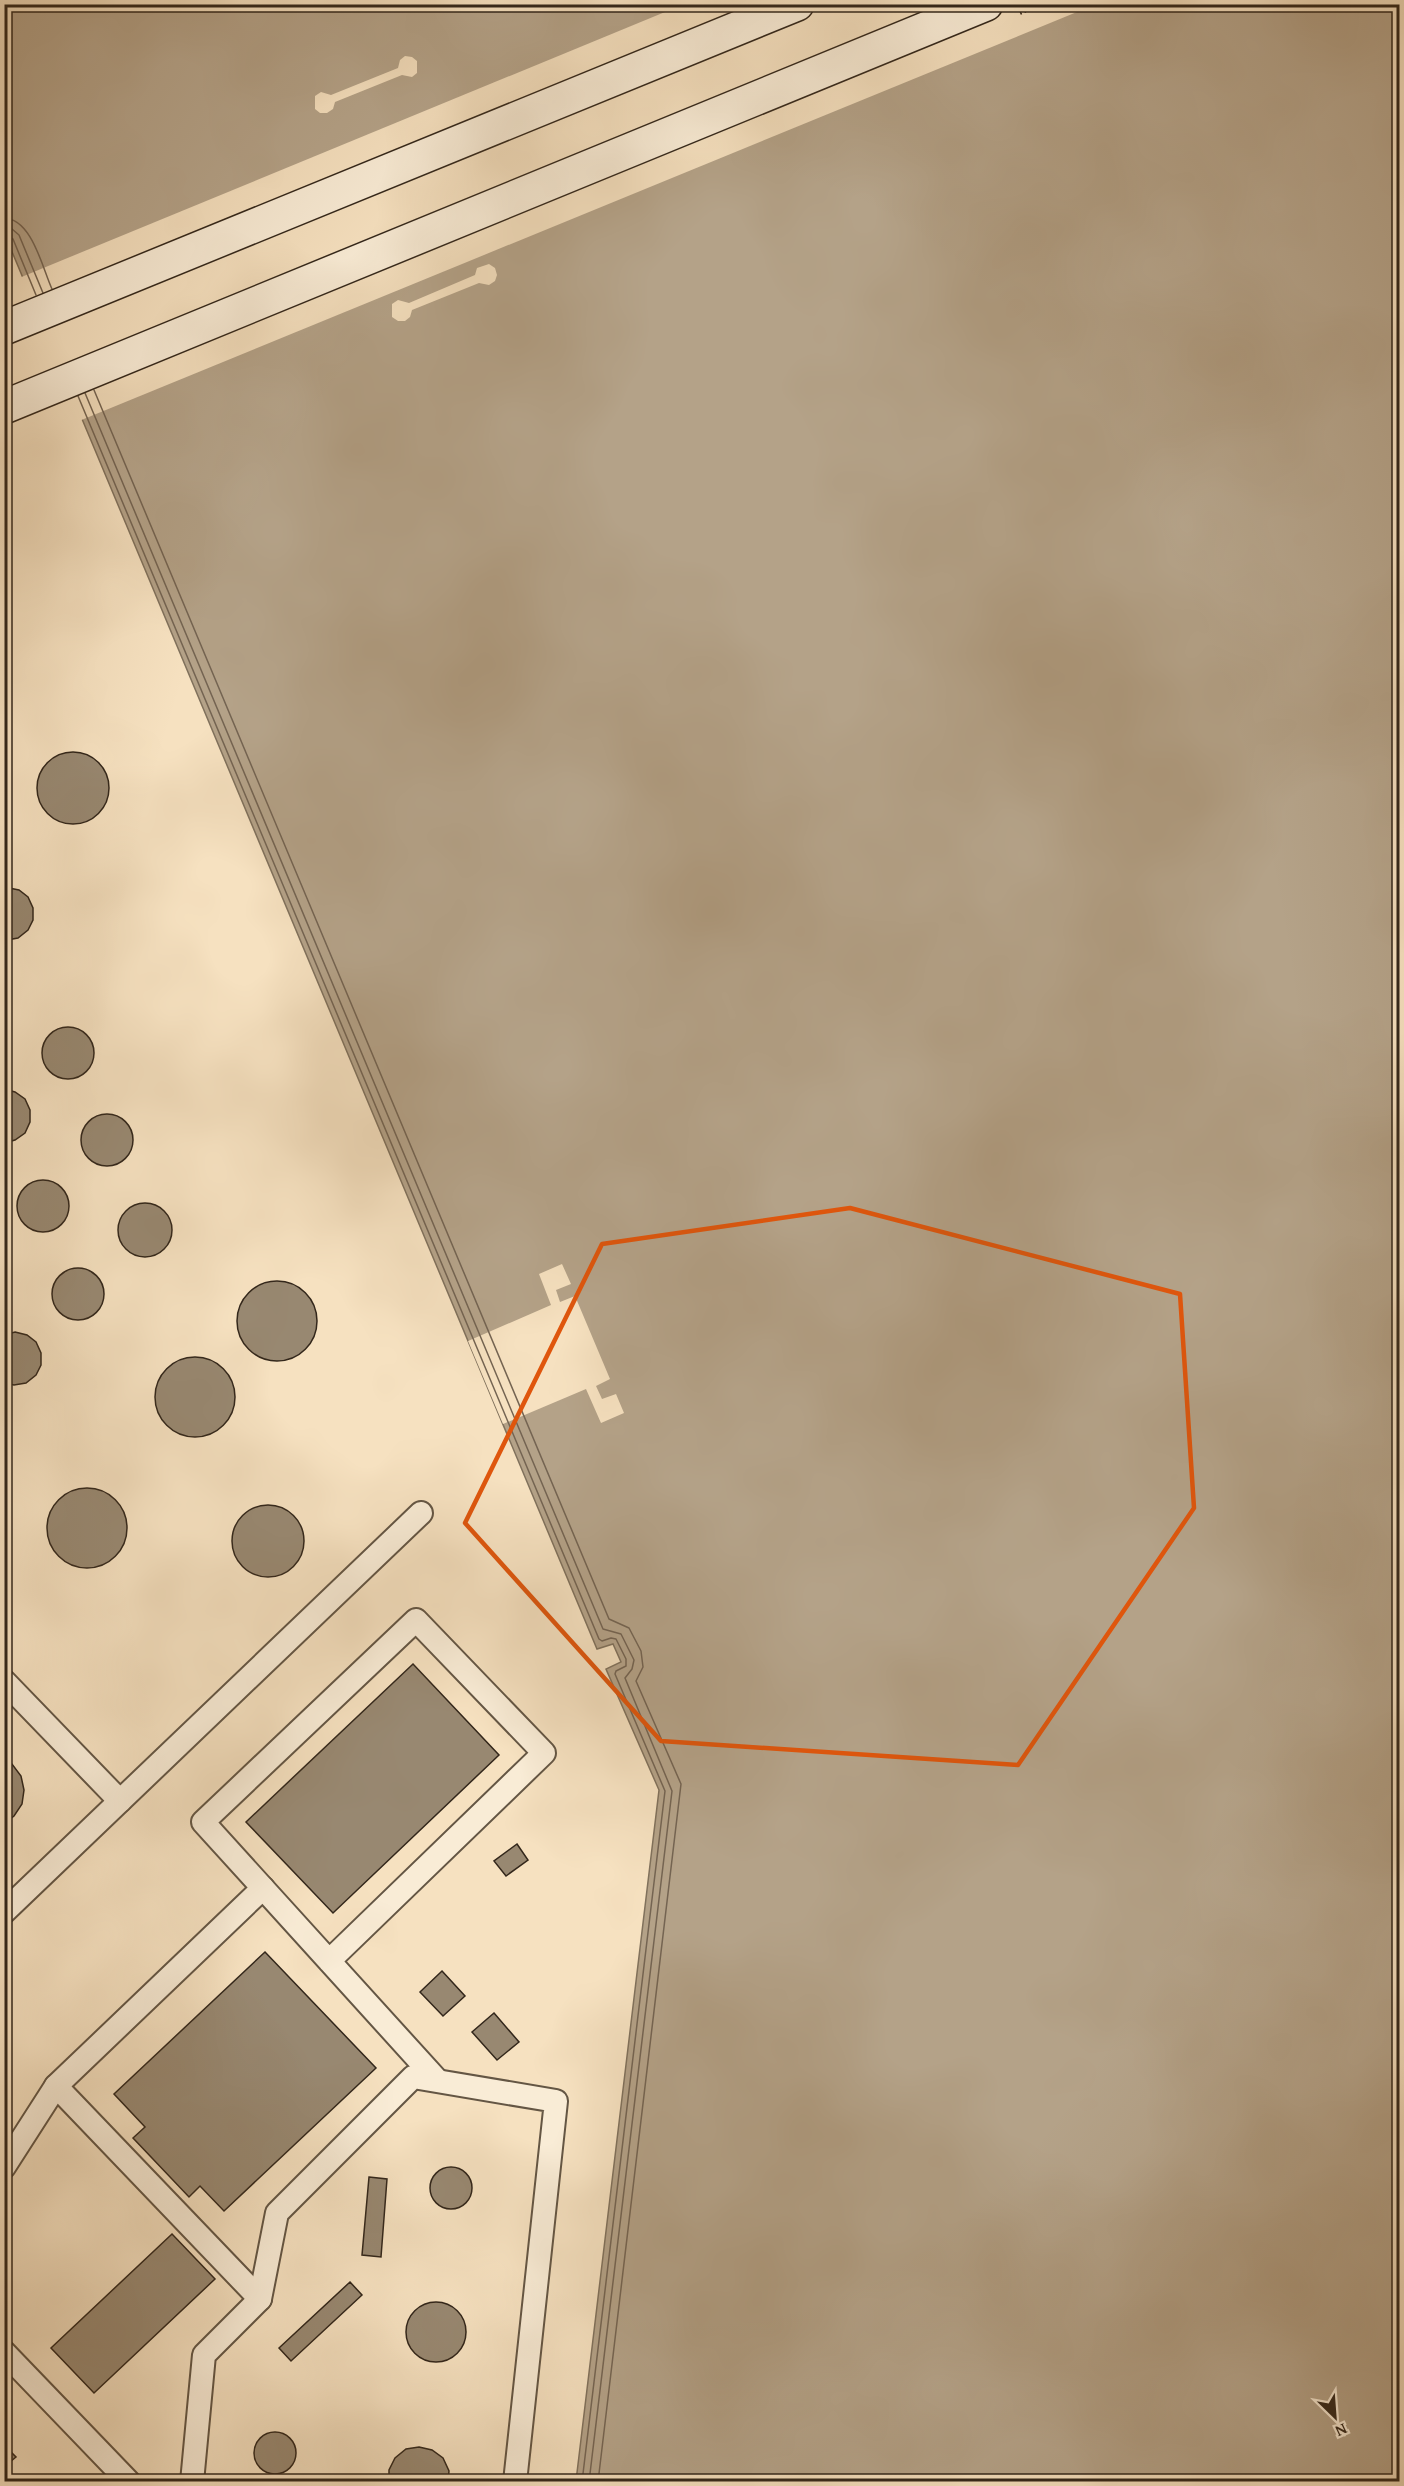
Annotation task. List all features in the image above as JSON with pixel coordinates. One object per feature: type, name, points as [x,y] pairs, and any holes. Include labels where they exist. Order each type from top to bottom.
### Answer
[{"type":"street","points":[[4,328],[797,4]]},
{"type":"street","points":[[4,407],[986,4]]},
{"type":"lane","points":[[4,1912],[421,1513]]},
{"type":"lane","points":[[329,1960],[544,1753],[416,1620],[203,1822],[437,2080]]},
{"type":"lane","points":[[4,1681],[120,1801]]},
{"type":"lane","points":[[4,2167],[56,2086],[263,1888]]},
{"type":"lane","points":[[192,2481],[204,2355],[260,2299],[277,2213],[413,2077],[556,2101],[515,2481]]},
{"type":"lane","points":[[56,2086],[260,2299]]},
{"type":"lane","points":[[4,2352],[129,2481]]},
{"type":"highlighted area","points":[[850,1208],[1180,1294],[1194,1508],[1018,1765],[661,1741],[465,1523],[602,1244]]},
{"type":"water","points":[[4,5],[1399,5],[1399,2481],[576,2481],[659,1790],[606,1669],[621,1662],[613,1644],[597,1649],[5,235]]},
{"type":"pier","points":[[682,5],[1094,5],[79,421],[19,278]]},
{"type":"pier","points":[[405,56],[417,61],[417,73],[412,77],[402,75],[335,102],[333,109],[327,113],[320,113],[315,109],[315,96],[321,92],[331,95],[398,68],[400,60]]},
{"type":"pier","points":[[489,264],[495,268],[497,275],[495,281],[489,285],[479,283],[412,310],[410,317],[405,321],[398,321],[392,317],[392,304],[398,300],[409,303],[475,275],[477,268]]},
{"type":"pier","points":[[562,1264],[571,1284],[556,1290],[560,1302],[575,1296],[610,1379],[596,1386],[602,1399],[616,1394],[624,1413],[601,1423],[586,1389],[503,1424],[468,1341],[551,1305],[539,1274]]},
{"type":"building","points":[[73,752],[93,758],[103,768],[109,788],[103,808],[93,818],[73,824],[53,818],[43,808],[37,788],[43,768],[53,758]]},
{"type":"building","points":[[4,887],[19,890],[28,897],[33,908],[33,920],[28,930],[18,938],[7,940],[4,940]]},
{"type":"building","points":[[63,1027],[73,1027],[87,1034],[94,1053],[87,1072],[73,1079],[63,1079],[53,1075],[46,1068],[42,1058],[42,1048],[46,1038],[53,1031]]},
{"type":"building","points":[[4,1089],[15,1092],[25,1099],[30,1110],[30,1122],[25,1133],[15,1140],[4,1143]]},
{"type":"building","points":[[102,1114],[112,1114],[126,1121],[133,1140],[126,1159],[112,1166],[102,1166],[92,1162],[85,1155],[81,1145],[81,1135],[85,1125],[92,1118]]},
{"type":"building","points":[[38,1180],[48,1180],[62,1187],[69,1206],[62,1225],[48,1232],[38,1232],[28,1228],[21,1221],[17,1211],[17,1201],[21,1191],[28,1184]]},
{"type":"building","points":[[145,1203],[164,1211],[172,1230],[164,1249],[145,1257],[126,1249],[118,1230],[126,1211]]},
{"type":"building","points":[[73,1268],[83,1268],[97,1275],[104,1294],[97,1313],[83,1320],[73,1320],[63,1316],[56,1309],[52,1299],[52,1289],[56,1279],[63,1272]]},
{"type":"building","points":[[277,1281],[292,1284],[305,1293],[314,1306],[317,1321],[314,1336],[305,1349],[292,1358],[277,1361],[262,1358],[249,1349],[240,1336],[237,1321],[240,1306],[249,1293],[262,1284]]},
{"type":"building","points":[[15,1332],[27,1335],[36,1342],[41,1353],[41,1365],[36,1375],[26,1383],[14,1385],[4,1383],[4,1335]]},
{"type":"building","points":[[195,1357],[210,1360],[223,1369],[232,1382],[235,1397],[232,1412],[223,1425],[210,1434],[195,1437],[180,1434],[167,1425],[158,1412],[155,1397],[158,1382],[167,1369],[180,1360]]},
{"type":"building","points":[[87,1488],[102,1491],[115,1500],[124,1513],[127,1528],[124,1543],[115,1556],[102,1565],[87,1568],[72,1565],[59,1556],[50,1543],[47,1528],[50,1513],[59,1500],[72,1491]]},
{"type":"building","points":[[268,1505],[288,1511],[298,1521],[304,1541],[298,1561],[288,1571],[268,1577],[248,1571],[238,1561],[232,1541],[238,1521],[248,1511]]},
{"type":"building","points":[[413,1664],[499,1755],[333,1913],[246,1822]]},
{"type":"building","points":[[4,1760],[12,1764],[21,1776],[24,1790],[22,1804],[14,1816],[4,1824]]},
{"type":"building","points":[[517,1844],[528,1860],[506,1876],[494,1861]]},
{"type":"building","points":[[265,1952],[376,2068],[224,2211],[200,2186],[189,2197],[133,2138],[145,2127],[114,2094]]},
{"type":"building","points":[[442,1971],[465,1996],[443,2016],[420,1992]]},
{"type":"building","points":[[494,2013],[519,2042],[497,2060],[472,2032]]},
{"type":"building","points":[[451,2167],[466,2173],[472,2188],[466,2203],[451,2209],[436,2203],[430,2188],[436,2173]]},
{"type":"building","points":[[369,2177],[387,2179],[381,2257],[362,2255]]},
{"type":"building","points":[[172,2234],[215,2279],[94,2393],[51,2348]]},
{"type":"building","points":[[350,2282],[362,2295],[291,2361],[279,2348]]},
{"type":"building","points":[[436,2302],[453,2307],[461,2315],[466,2332],[461,2349],[453,2357],[436,2362],[419,2357],[411,2349],[406,2332],[411,2315],[419,2307]]},
{"type":"building","points":[[275,2432],[290,2438],[296,2453],[290,2468],[275,2474],[260,2468],[254,2453],[260,2438]]},
{"type":"building","points":[[4,2445],[16,2457],[4,2467]]},
{"type":"building","points":[[419,2447],[432,2450],[443,2458],[449,2471],[448,2482],[389,2482],[389,2470],[395,2458],[406,2449]]}]
